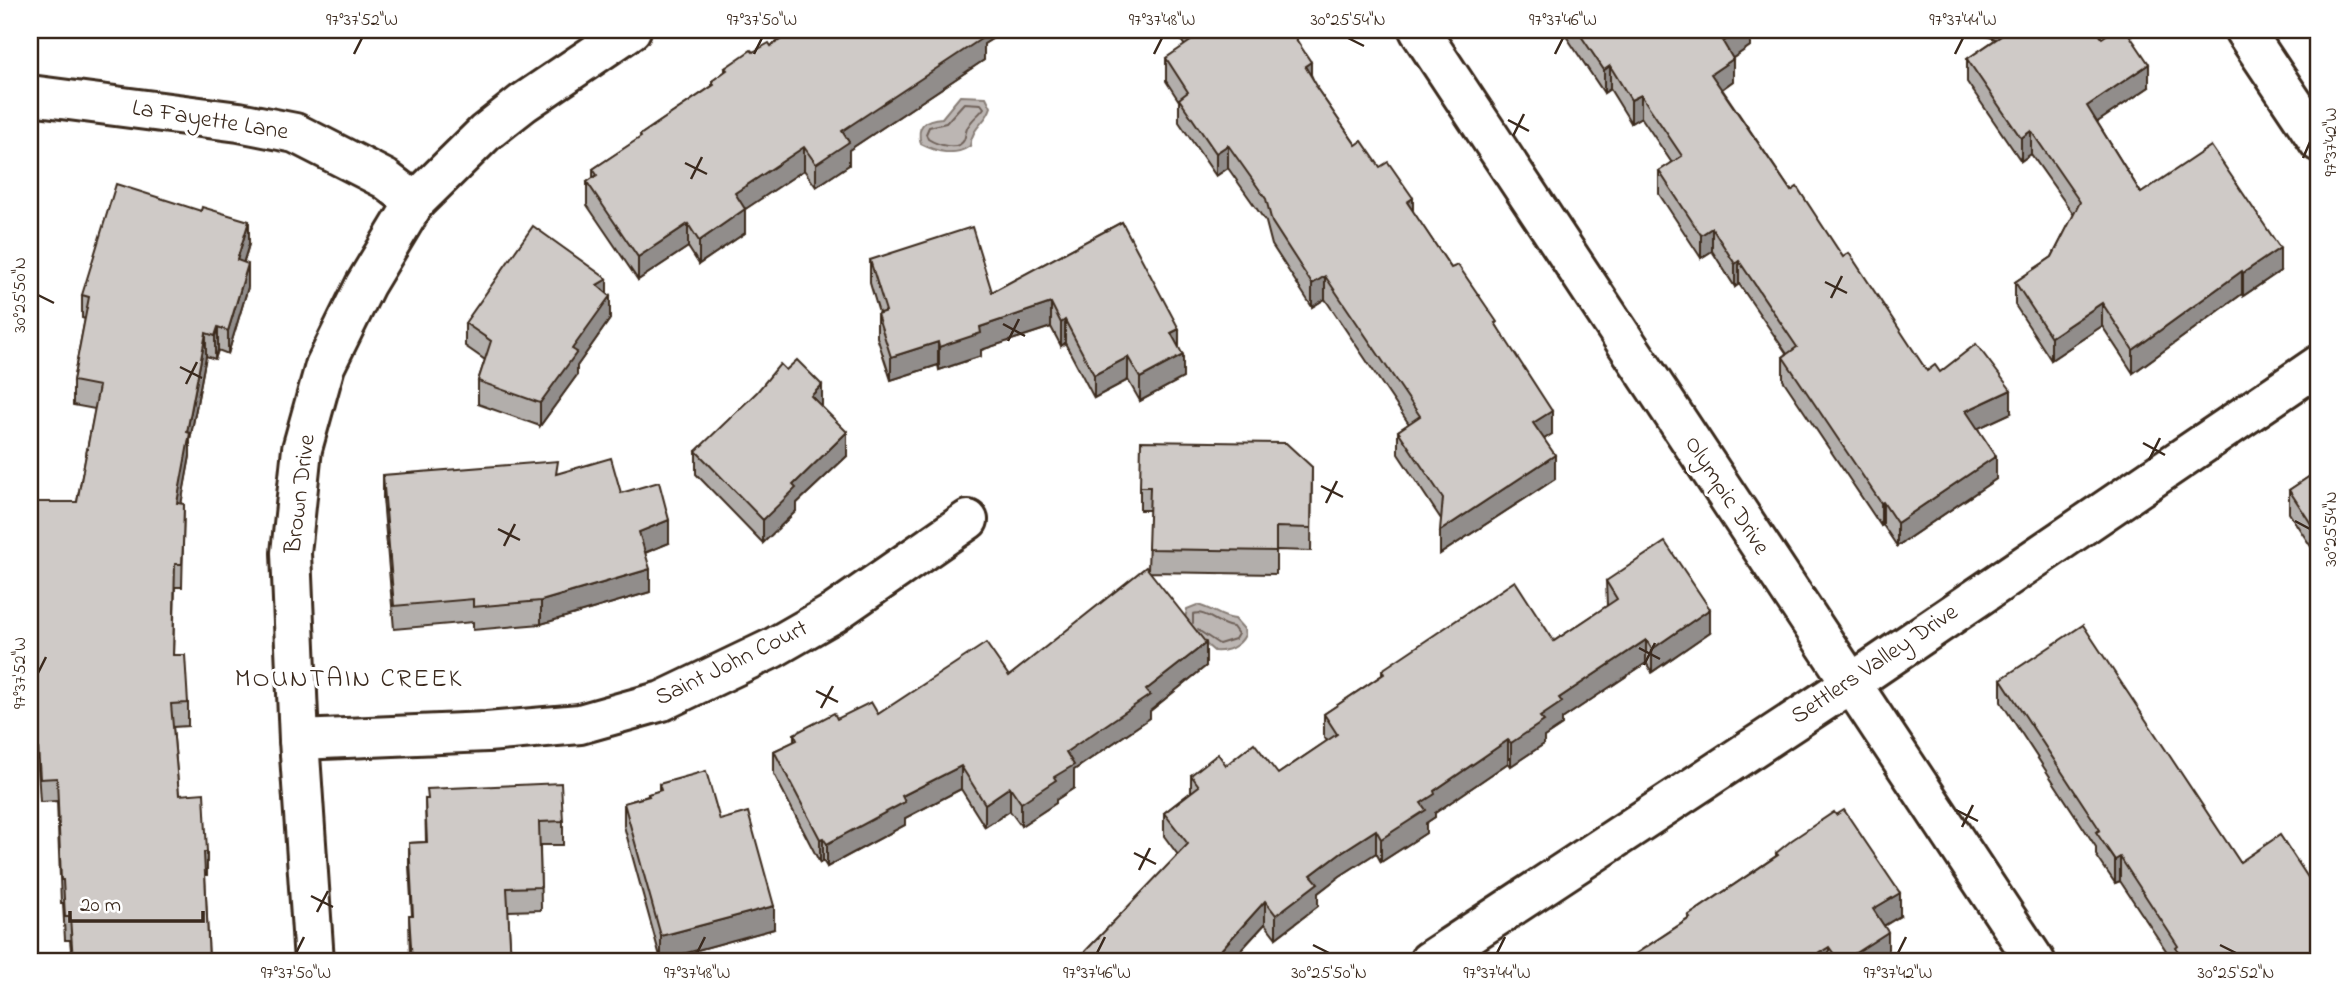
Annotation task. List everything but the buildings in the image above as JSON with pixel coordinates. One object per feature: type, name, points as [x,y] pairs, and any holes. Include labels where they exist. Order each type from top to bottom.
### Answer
[{"type":"street","name":"Brown Drive","points":[[314,961],[299,740],[291,553],[302,449],[326,366],[365,285],[415,202],[485,133],[523,103],[631,30]]},
{"type":"street","name":"Olympic Drive","points":[[1419,30],[2035,961]]},
{"type":"street","points":[[2244,30],[2319,142]]},
{"type":"street","name":"La Fayette Lane","points":[[30,95],[239,122],[295,133],[385,179],[415,202]]},
{"type":"street","name":"Settlers Valley Drive","points":[[1429,961],[1850,684],[2319,365]]},
{"type":"street","name":"Saint John Court","points":[[299,740],[487,732],[580,724],[662,701],[773,648],[834,613],[968,520]]},
{"type":"water","points":[[960,96],[986,97],[991,107],[974,133],[970,146],[946,152],[921,144],[920,132],[923,125],[930,120],[942,118]]},
{"type":"water","points":[[1197,605],[1235,619],[1244,629],[1245,635],[1239,643],[1223,651],[1214,651],[1199,638],[1185,619],[1187,609]]},
{"type":"district","name":"MOUNTAIN CREEK","points":[[349,680]]}]
